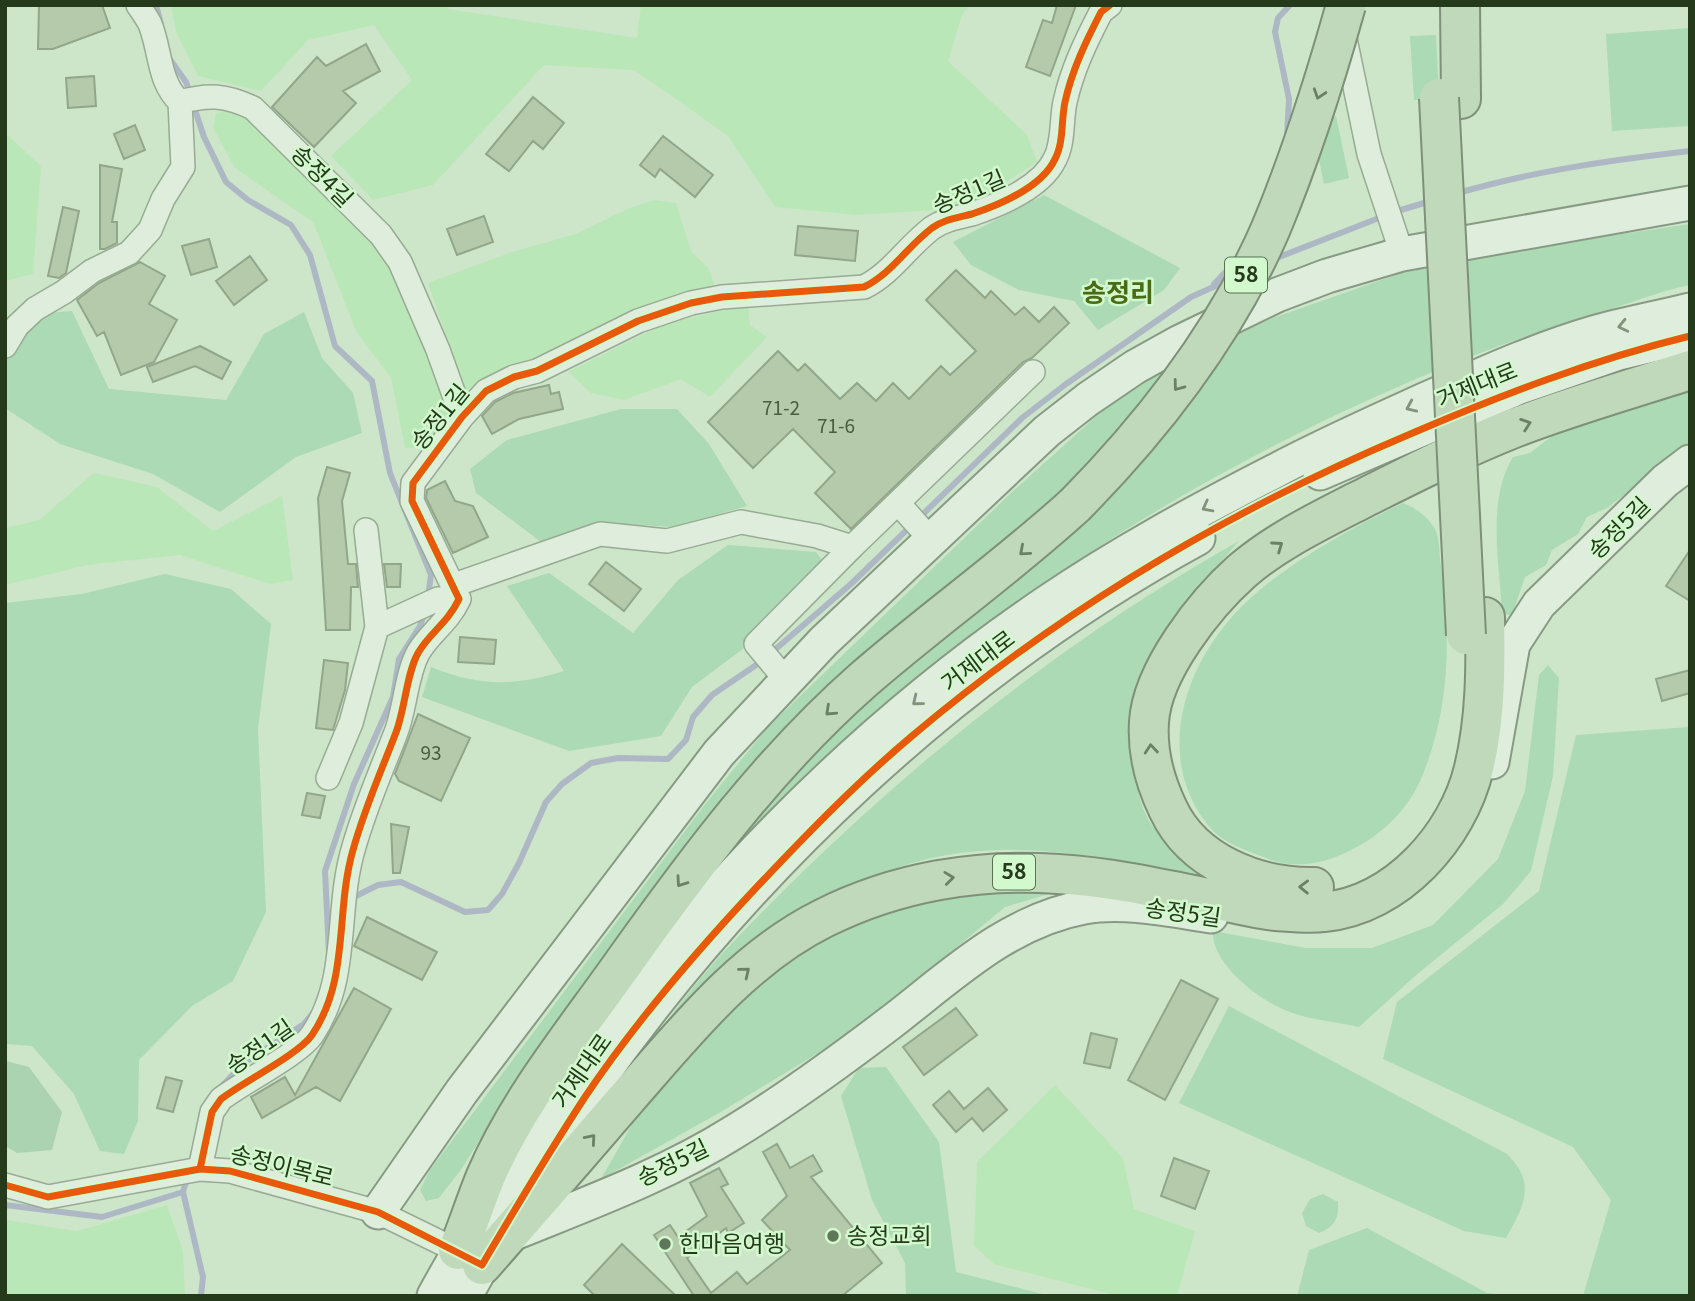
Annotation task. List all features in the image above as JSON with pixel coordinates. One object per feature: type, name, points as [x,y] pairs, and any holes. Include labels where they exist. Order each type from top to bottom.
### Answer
[{"type":"highway","name":"58","points":[[469,1270],[487,1174],[525,1104],[688,872],[744,801],[811,729],[863,680],[1022,553],[1075,505],[1152,421],[1187,374],[1228,309],[1270,229],[1306,134],[1346,5]]},
{"type":"highway","name":"58","points":[[469,1270],[507,1236],[711,1003],[783,943],[824,918],[940,878],[1003,872],[1060,874],[1166,889],[1273,911],[1325,912],[1366,900],[1400,881],[1443,836],[1474,772],[1481,734],[1486,673],[1476,626],[1439,98],[1440,5]]},
{"type":"highway","name":"58","points":[[1460,5],[1476,626]]},
{"type":"highway","points":[[1476,626],[1455,752],[1437,803],[1406,845],[1388,860],[1361,875],[1328,887],[1267,883],[1212,859],[1171,816],[1158,788],[1150,756],[1149,721],[1153,700],[1181,644],[1208,606],[1243,571],[1299,531],[1514,428],[1690,370]]},
{"type":"street","points":[[5,346],[17,326],[35,309],[92,271],[129,253],[150,230],[163,199],[183,167],[180,102],[170,93],[159,65],[150,24],[138,5]]},
{"type":"street","name":"송정1길","points":[[200,1168],[212,1112],[221,1099],[309,1039],[322,1020],[337,979],[340,920],[353,848],[381,765],[396,735],[416,656],[450,619],[451,594],[418,519],[412,492],[413,483],[461,417],[486,391],[513,377],[537,371],[664,310],[722,297],[864,287],[884,276],[932,229],[948,218],[990,208],[1032,184],[1054,162],[1060,145],[1066,97],[1074,74],[1101,12],[1110,5]]},
{"type":"street","points":[[1339,5],[1368,154],[1398,244]]},
{"type":"street","name":"송정4길","points":[[180,102],[211,95],[231,97],[253,108],[381,234],[400,262],[413,289],[461,417]]},
{"type":"street","points":[[378,1212],[412,1160],[680,802],[786,680],[1047,431],[1135,367],[1277,295],[1398,244],[1690,203]]},
{"type":"street","name":"거제대로","points":[[469,1270],[565,1083],[633,989],[697,911],[829,777],[979,651],[1048,602],[1160,532],[1319,448],[1499,367],[1592,334],[1690,310]]},
{"type":"street","name":"거제대로","points":[[433,1296],[469,1270],[587,1095],[717,929],[845,797],[912,736],[998,670],[1063,622],[1173,551],[1331,467],[1517,388],[1619,353],[1690,336]]},
{"type":"street","points":[[786,680],[756,644],[1032,372]]},
{"type":"street","name":"송정5길","points":[[507,1236],[686,1160],[732,1133],[834,1066],[957,969],[1030,924],[1085,907],[1121,905],[1300,929],[1342,925],[1383,911],[1416,890],[1446,859],[1469,823],[1486,784],[1503,710],[1513,644],[1523,625],[1539,604],[1665,481],[1690,462]]},
{"type":"street","points":[[898,503],[932,541]]},
{"type":"street","points":[[377,627],[600,534],[667,541],[741,522],[817,536],[852,547]]},
{"type":"street","points":[[328,778],[351,723],[377,627],[366,530]]},
{"type":"street","name":"송정이목로","points":[[5,1185],[48,1197],[200,1168],[261,1178],[378,1212],[469,1270]]},
{"type":"green space","points":[[171,5],[448,5],[448,9],[637,38],[641,5],[970,5],[962,15],[948,61],[1027,135],[1037,162],[981,198],[936,210],[857,215],[775,207],[727,135],[634,70],[544,65],[433,185],[373,200],[331,156],[412,80],[374,25],[308,40],[261,91],[198,76],[176,32]]},
{"type":"green space","points":[[1690,28],[1690,126],[1612,131],[1606,34]]},
{"type":"green space","points":[[1436,35],[1439,99],[1414,100],[1410,36]]},
{"type":"green space","points":[[229,110],[246,118],[372,243],[394,270],[448,413],[426,447],[405,448],[391,378],[357,333],[313,222],[235,168],[213,128],[216,113]]},
{"type":"green space","points":[[1336,116],[1349,178],[1324,184],[1311,121]]},
{"type":"green space","points":[[5,133],[41,166],[33,274],[5,281]]},
{"type":"green space","points":[[1044,195],[1180,268],[1164,290],[1098,330],[1074,301],[1019,290],[971,265],[953,242]]},
{"type":"green space","points":[[654,200],[676,203],[691,251],[709,269],[716,290],[537,366],[505,372],[465,391],[428,283],[512,252],[576,234],[627,209]]},
{"type":"green space","points":[[1690,224],[1690,285],[1548,329],[1435,371],[1354,406],[1198,486],[1050,579],[910,684],[808,774],[708,879],[688,849],[604,957],[525,1070],[460,1171],[439,1198],[426,1201],[420,1190],[430,1170],[706,803],[769,726],[1010,494],[1112,402],[1168,363],[1273,318],[1404,272],[1491,253]]},
{"type":"green space","points":[[748,305],[750,325],[767,337],[710,397],[681,379],[624,400],[591,393],[568,372],[666,323]]},
{"type":"green space","points":[[72,311],[109,389],[226,400],[264,334],[304,312],[322,358],[353,393],[362,433],[296,457],[220,512],[153,474],[60,444],[5,408],[5,361],[29,328],[48,313]]},
{"type":"green space","points":[[1690,386],[1690,444],[1607,508],[1587,517],[1578,534],[1552,550],[1546,565],[1525,577],[1512,615],[1502,614],[1497,513],[1505,474],[1513,457],[1530,453],[1565,426]]},
{"type":"green space","points":[[621,409],[677,409],[709,444],[747,506],[674,527],[604,523],[541,542],[476,493],[470,469],[507,440]]},
{"type":"green space","points":[[94,473],[157,487],[213,531],[282,496],[293,580],[270,584],[180,555],[87,565],[6,585],[5,528],[39,520]]},
{"type":"green space","points":[[1403,503],[1425,517],[1437,533],[1446,619],[1446,672],[1439,723],[1417,787],[1402,810],[1382,830],[1359,846],[1329,859],[1310,864],[1281,863],[1236,846],[1220,837],[1207,824],[1192,799],[1183,773],[1179,745],[1182,718],[1188,691],[1200,664],[1232,617],[1267,584],[1335,539]]},
{"type":"green space","points":[[1239,541],[1182,609],[1157,645],[1135,693],[1132,712],[1135,773],[1146,815],[1167,844],[1213,883],[1127,862],[1038,851],[993,850],[949,855],[906,865],[865,882],[848,893],[659,1043],[652,1039],[737,938],[852,825],[912,772],[973,721],[1102,626]]},
{"type":"green space","points":[[728,545],[816,552],[822,560],[744,648],[692,687],[661,736],[569,751],[422,697],[431,667],[466,678],[498,682],[529,680],[564,671],[507,586],[549,573],[633,633],[678,580]]},
{"type":"green space","points":[[165,574],[231,589],[271,624],[258,729],[266,912],[233,981],[192,1006],[139,1060],[138,1121],[124,1154],[100,1151],[74,1094],[32,1046],[5,1044],[5,603],[82,594]]},
{"type":"green space","points":[[1548,665],[1559,678],[1553,776],[1531,871],[1503,904],[1415,976],[1359,1027],[1290,1012],[1265,1000],[1240,980],[1220,956],[1213,931],[1306,948],[1372,948],[1433,925],[1498,859],[1525,791],[1539,675]]},
{"type":"green space","points":[[1690,727],[1690,1296],[1583,1296],[1611,1200],[1573,1147],[1383,1059],[1397,1002],[1539,891],[1576,735]]},
{"type":"green space","points":[[1072,887],[1005,907],[861,1027],[719,1113],[601,1179],[634,1121],[715,1016],[819,937],[943,892]]},
{"type":"green space","points":[[1229,1006],[1507,1154],[1522,1175],[1525,1185],[1522,1205],[1506,1238],[1464,1231],[1179,1103]]},
{"type":"green space","points":[[6,1061],[29,1067],[62,1112],[52,1150],[17,1153],[5,1146]]},
{"type":"green space","points":[[886,1067],[939,1142],[956,1272],[1050,1296],[906,1296],[905,1263],[872,1200],[841,1096],[859,1068]]},
{"type":"green space","points":[[1055,1085],[1123,1158],[1134,1209],[1195,1231],[1177,1296],[1118,1296],[994,1264],[974,1246],[977,1162]]},
{"type":"green space","points":[[1323,1194],[1338,1202],[1338,1213],[1332,1225],[1319,1233],[1306,1226],[1302,1213],[1310,1199]]},
{"type":"green space","points":[[167,1205],[183,1251],[185,1296],[5,1296],[5,1220],[77,1231]]},
{"type":"green space","points":[[1367,1228],[1487,1293],[1515,1296],[1297,1296],[1309,1250]]},
{"type":"building","points":[[39,5],[102,5],[110,28],[53,49],[38,49]]},
{"type":"building","points":[[1057,5],[1076,5],[1050,76],[1026,67],[1043,20],[1052,23]]},
{"type":"building","points":[[366,44],[380,71],[343,91],[356,103],[314,147],[272,107],[317,57],[326,66]]},
{"type":"building","points":[[94,76],[96,106],[68,108],[66,78]]},
{"type":"building","points":[[533,97],[564,123],[543,149],[533,141],[509,171],[486,154]]},
{"type":"building","points":[[135,125],[145,150],[124,159],[114,134]]},
{"type":"building","points":[[663,136],[713,175],[695,197],[660,169],[655,177],[640,165]]},
{"type":"building","points":[[100,165],[122,169],[112,222],[117,222],[117,243],[105,249],[100,249]]},
{"type":"building","points":[[63,207],[79,211],[66,273],[59,278],[48,276]]},
{"type":"building","points":[[484,216],[493,242],[457,255],[447,229]]},
{"type":"building","points":[[798,226],[858,231],[855,261],[795,255]]},
{"type":"building","points":[[209,239],[217,267],[191,275],[182,246]]},
{"type":"building","points":[[250,256],[267,280],[234,305],[216,281]]},
{"type":"building","points":[[140,262],[165,276],[149,304],[177,320],[154,362],[121,375],[104,332],[97,336],[77,300],[99,283]]},
{"type":"building","points":[[956,270],[985,298],[991,291],[1015,315],[1024,307],[1039,322],[1054,307],[1069,323],[1032,358],[1023,362],[851,529],[815,493],[835,472],[793,429],[753,468],[708,422],[778,351],[798,371],[805,364],[840,399],[857,383],[876,401],[893,383],[909,399],[941,366],[950,375],[976,351],[926,300]]},
{"type":"building","points":[[200,346],[231,362],[222,379],[195,366],[153,382],[147,367]]},
{"type":"building","points":[[549,385],[551,394],[559,392],[563,409],[519,419],[492,434],[482,416],[495,402],[513,393]]},
{"type":"building","points":[[327,467],[350,473],[342,501],[348,564],[356,564],[358,587],[351,587],[350,630],[326,630],[318,498]]},
{"type":"building","points":[[445,481],[455,501],[473,506],[488,537],[453,553],[426,498],[427,490]]},
{"type":"building","points":[[1690,550],[1690,601],[1666,586]]},
{"type":"building","points":[[606,562],[641,589],[624,611],[589,584]]},
{"type":"building","points":[[384,564],[401,564],[400,587],[387,587]]},
{"type":"building","points":[[460,637],[496,640],[494,664],[458,662]]},
{"type":"building","points":[[324,660],[348,663],[345,690],[333,730],[316,728]]},
{"type":"building","points":[[1690,670],[1690,693],[1662,701],[1656,679]]},
{"type":"building","points":[[418,714],[470,738],[441,801],[399,781],[395,774]]},
{"type":"building","points":[[307,793],[325,796],[320,818],[302,815]]},
{"type":"building","points":[[391,824],[409,827],[400,873],[393,873]]},
{"type":"building","points":[[367,917],[437,952],[422,980],[354,946]]},
{"type":"building","points":[[1181,980],[1218,999],[1165,1100],[1128,1080]]},
{"type":"building","points":[[354,988],[391,1009],[340,1101],[316,1087],[262,1118],[251,1097],[285,1077],[295,1095]]},
{"type":"building","points":[[956,1008],[977,1035],[924,1075],[903,1047]]},
{"type":"building","points":[[1091,1033],[1117,1039],[1110,1068],[1084,1063]]},
{"type":"building","points":[[166,1077],[182,1081],[173,1112],[157,1108]]},
{"type":"building","points":[[988,1088],[1007,1110],[983,1131],[972,1118],[956,1132],[933,1105],[949,1091],[964,1109]]},
{"type":"building","points":[[777,1144],[790,1168],[813,1155],[822,1171],[811,1177],[882,1263],[842,1296],[694,1296],[654,1235],[670,1225],[678,1237],[707,1216],[690,1183],[719,1168],[728,1184],[721,1187],[744,1223],[728,1233],[726,1228],[687,1258],[711,1293],[737,1272],[747,1284],[790,1250],[762,1220],[787,1196],[763,1152]]},
{"type":"building","points":[[1174,1158],[1209,1171],[1195,1209],[1161,1196]]},
{"type":"building","points":[[622,1244],[676,1296],[595,1296],[584,1285]]},
{"type":"waterway","points":[[156,5],[161,24]]},
{"type":"waterway","points":[[1287,136],[1289,99],[1275,32],[1278,18],[1290,5]]},
{"type":"waterway","points":[[169,58],[186,82],[190,93]]},
{"type":"waterway","points":[[193,104],[204,137],[226,182],[248,200],[291,225],[310,255],[335,346],[372,381],[390,473],[431,575],[428,597]]},
{"type":"waterway","points":[[1458,193],[1573,167],[1690,151]]},
{"type":"waterway","points":[[1394,212],[1431,201]]},
{"type":"waterway","points":[[1274,259],[1384,216]]},
{"type":"waterway","points":[[1214,284],[1233,264]]},
{"type":"waterway","points":[[770,654],[852,583],[1022,418],[1191,297],[1229,280]]},
{"type":"waterway","points":[[329,954],[325,871],[354,784],[393,697],[399,659],[420,626],[425,611]]},
{"type":"waterway","points":[[350,899],[378,885],[401,882],[465,912],[488,910],[502,894],[519,863],[546,802],[562,784],[591,763],[618,758],[668,759],[686,740],[693,717],[712,695],[762,661]]},
{"type":"waterway","points":[[221,1087],[244,1063],[304,1024],[313,1013]]},
{"type":"waterway","points":[[187,1178],[183,1192],[203,1277],[201,1296]]},
{"type":"waterway","points":[[5,1205],[102,1217],[183,1192]]},
{"type":"cycle path","points":[[200,1169],[212,1112],[221,1099],[305,1043],[324,1014],[337,968],[344,897],[357,835],[398,725],[414,662],[459,599],[412,501],[413,483],[462,417],[486,391],[514,377],[537,371],[638,321],[691,303],[722,297],[864,287],[883,275],[923,235],[937,225],[983,210],[1019,194],[1040,178],[1055,159],[1061,138],[1065,102],[1076,67],[1101,12],[1110,5]]},
{"type":"cycle path","points":[[5,1185],[48,1197],[200,1169],[230,1171],[378,1212],[482,1265],[585,1097],[644,1016],[687,964],[754,890],[851,791],[912,736],[969,690],[1087,606],[1212,530],[1276,496],[1342,464],[1512,392],[1582,367],[1690,336]]},
{"type":"place","name":"송정교회","points":[[833,1236]]},
{"type":"place","name":"한마음여행","points":[[665,1244]]},
{"type":"district","name":"송정리","points":[[1118,293]]}]
